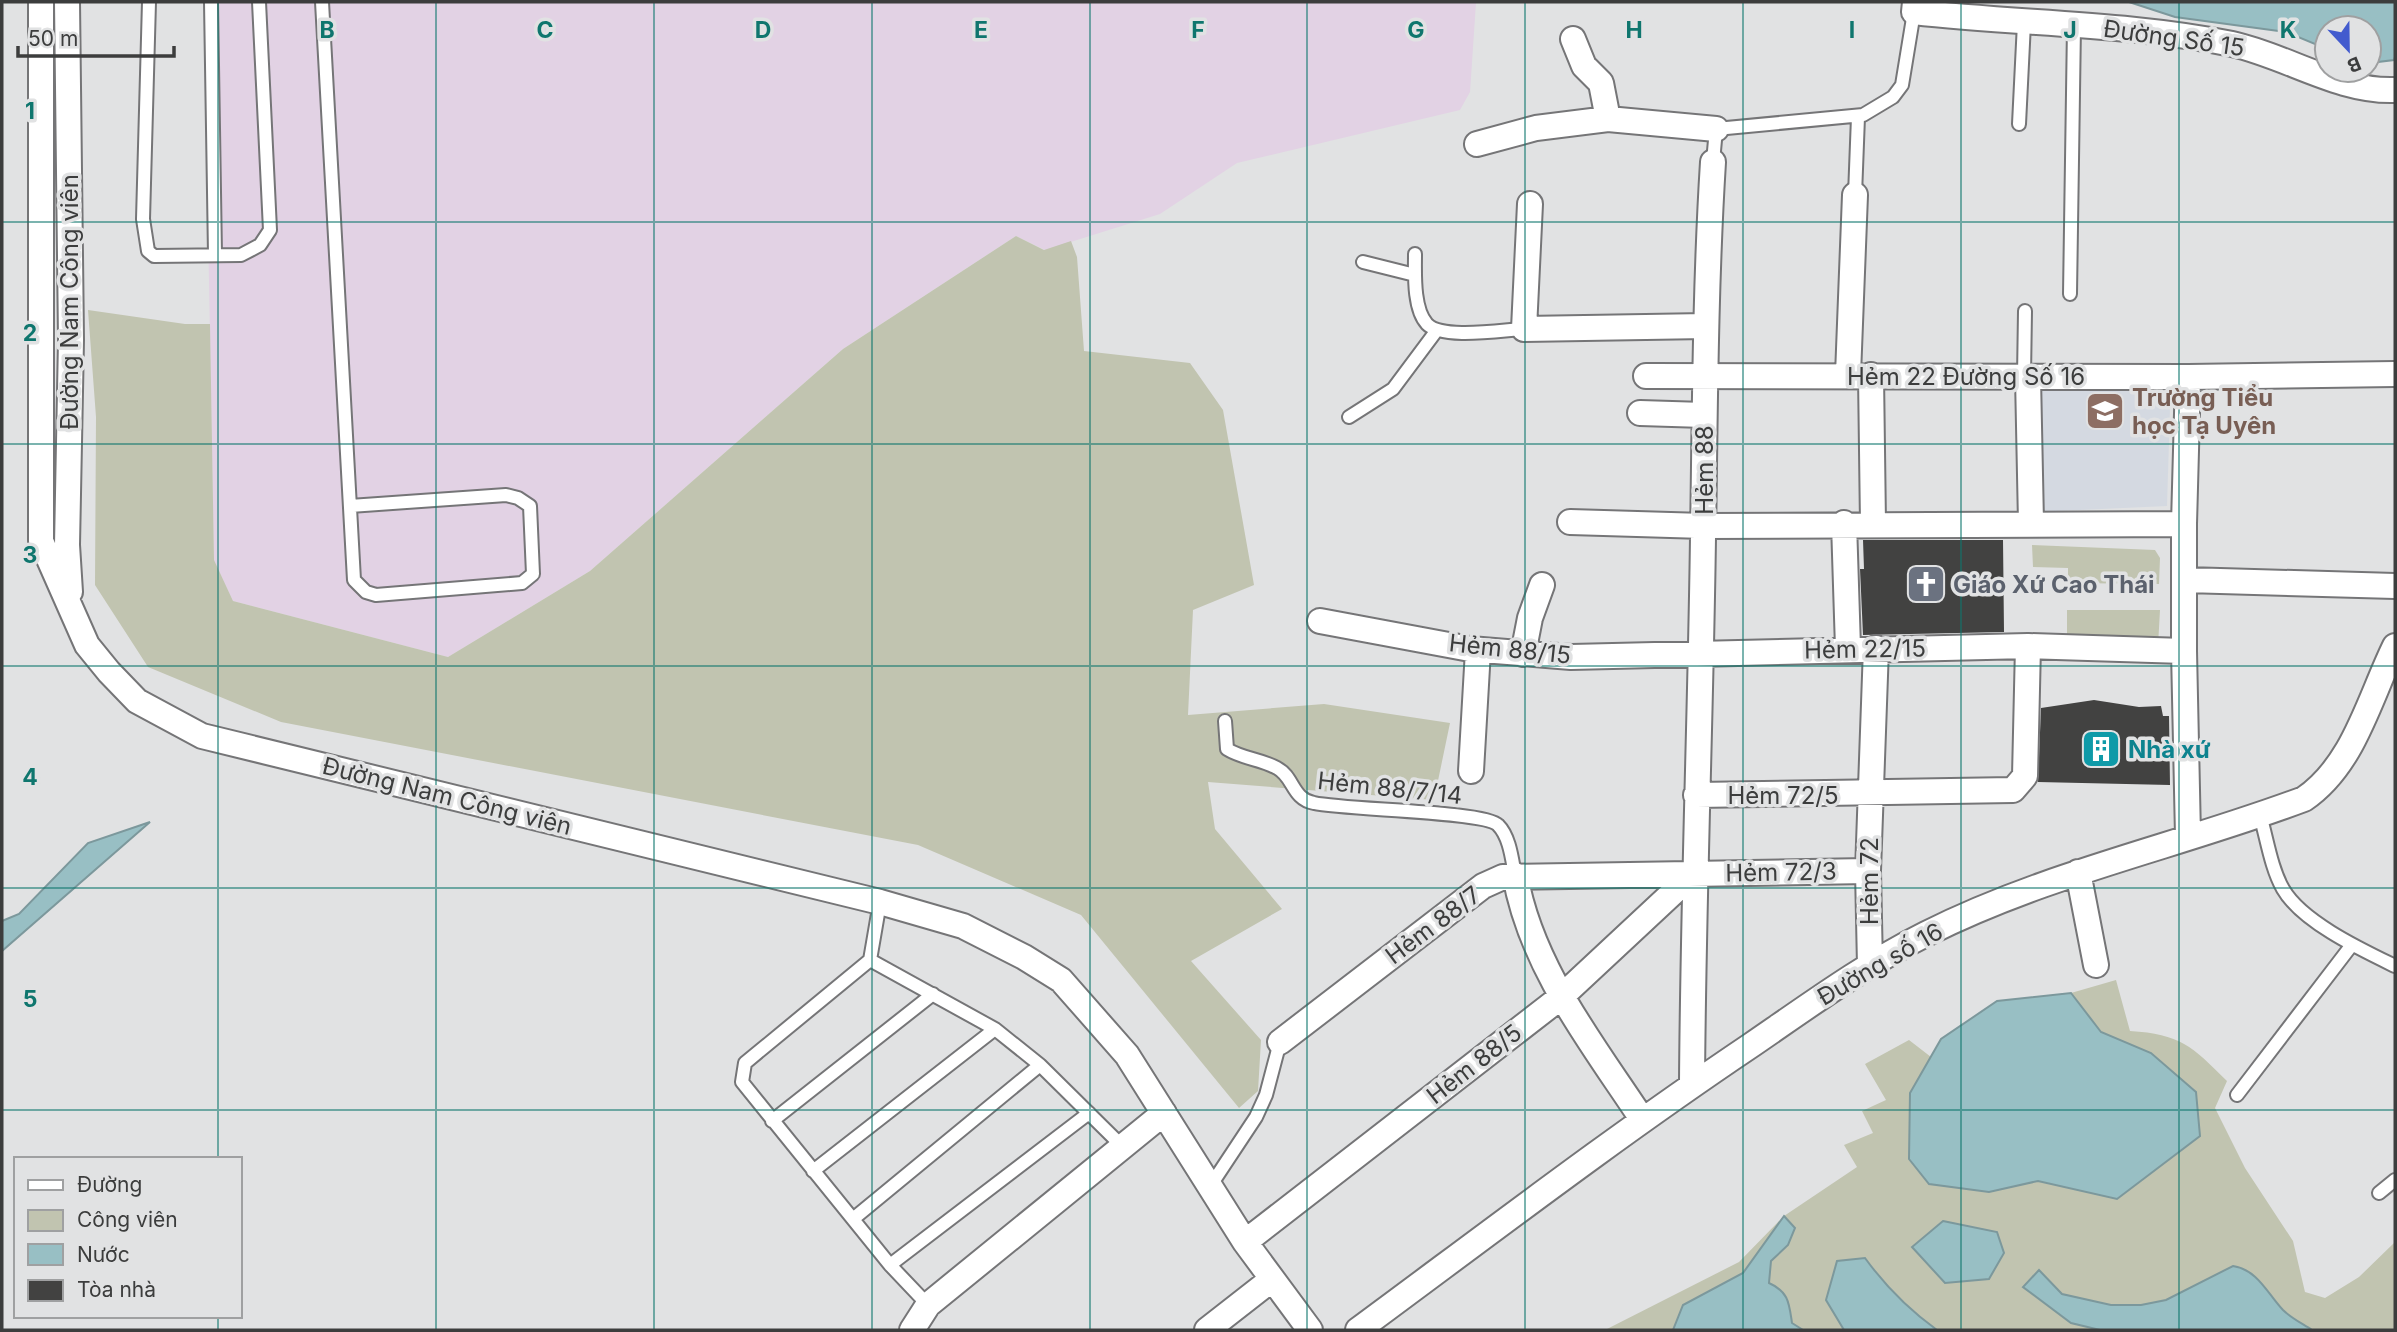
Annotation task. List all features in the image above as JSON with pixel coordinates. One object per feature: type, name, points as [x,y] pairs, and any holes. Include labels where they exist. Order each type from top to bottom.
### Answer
[{"type":"street","name":"Đường Nam Công viên","points":[[41,2],[41,541],[71,603],[87,645],[137,701],[202,736],[880,902],[963,926],[1061,980],[1127,1055],[1245,1242],[1310,1330]]},
{"type":"street","name":"Đường Nam Công viên","points":[[67,2],[70,299],[67,545],[71,603]]},
{"type":"street","name":"Đường Số 15","points":[[1915,7],[2024,23],[2165,32],[2259,51],[2344,83],[2370,89],[2395,90]]},
{"type":"street","points":[[1573,39],[1584,66],[1601,83],[1608,119]]},
{"type":"street","points":[[1476,144],[1536,128],[1608,119],[1716,129]]},
{"type":"street","name":"Hẻm 88","points":[[1692,1084],[1693,874],[1701,653],[1706,326],[1713,162]]},
{"type":"street","points":[[1855,195],[1860,375],[1873,524]]},
{"type":"street","points":[[1530,204],[1524,329],[1706,326]]},
{"type":"street","points":[[41,299],[70,299]]},
{"type":"street","name":"Hẻm 22 Đường Số 16","points":[[1646,376],[1706,374],[2188,377],[2395,374]]},
{"type":"street","points":[[2026,377],[2031,523]]},
{"type":"street","points":[[2188,377],[2184,524],[2188,836]]},
{"type":"street","points":[[1640,414],[1704,415]]},
{"type":"street","points":[[1570,522],[1704,526],[1844,523],[2184,524]]},
{"type":"street","points":[[1844,523],[1848,648]]},
{"type":"street","points":[[2186,580],[2395,586]]},
{"type":"street","points":[[1523,654],[1530,618],[1542,585]]},
{"type":"street","name":"Hẻm 88/15","points":[[1320,621],[1478,650],[1523,654],[1571,657],[1701,653]]},
{"type":"street","name":"Hẻm 22/15","points":[[1701,653],[2028,646],[2184,651]]},
{"type":"street","name":"Hẻm 72/5","points":[[1696,795],[1870,795],[2013,790],[2021,784],[2025,776],[2028,646]]},
{"type":"street","name":"Hẻm 72","points":[[1870,966],[1868,871],[1876,648]]},
{"type":"street","points":[[1471,771],[1478,650]]},
{"type":"street","name":"Đường số 16","points":[[1358,1330],[1642,1119],[1870,966],[1970,914],[2078,872],[2304,799],[2342,763],[2393,659]]},
{"type":"street","name":"Hẻm 72/3","points":[[1693,874],[1868,871]]},
{"type":"street","points":[[2078,872],[2096,965]]},
{"type":"street","name":"Hẻm 88/7","points":[[1280,1042],[1483,886],[1516,875],[1693,874]]},
{"type":"street","name":"Hẻm 88/5","points":[[1245,1242],[1561,996],[1693,874]]},
{"type":"street","points":[[1516,875],[1518,893],[1544,963],[1561,996],[1642,1119]]},
{"type":"street","points":[[912,1330],[928,1305],[1164,1113]]},
{"type":"street","points":[[1207,1330],[1271,1279]]},
{"type":"lane","points":[[149,2],[143,219],[148,251],[154,256],[241,256],[260,245],[270,230],[259,2]]},
{"type":"lane","points":[[211,2],[215,256]]},
{"type":"lane","points":[[322,2],[354,580],[366,592],[376,594],[522,583],[533,574],[530,506],[518,498],[506,495],[350,506]]},
{"type":"lane","points":[[1716,129],[1858,117],[1898,92],[1915,7]]},
{"type":"lane","points":[[2019,124],[2024,23]]},
{"type":"lane","points":[[2070,294],[2074,26]]},
{"type":"lane","points":[[1855,195],[1858,117]]},
{"type":"lane","name":"Hẻm 88","points":[[1713,162],[1716,129]]},
{"type":"lane","points":[[1415,254],[1415,275],[1423,318],[1437,330],[1453,332],[1524,329]]},
{"type":"lane","points":[[1363,262],[1415,275]]},
{"type":"lane","points":[[2025,311],[2026,377]]},
{"type":"lane","points":[[1349,417],[1393,389],[1437,330]]},
{"type":"lane","name":"Hẻm 88/7/14","points":[[1225,721],[1227,749],[1237,755],[1278,768],[1299,797],[1312,803],[1374,811],[1488,818],[1503,831],[1516,875]]},
{"type":"lane","points":[[2260,815],[2279,880],[2287,895],[2326,929],[2351,946],[2395,966]]},
{"type":"lane","points":[[880,902],[870,960],[745,1063],[743,1082],[890,1265],[928,1305]]},
{"type":"lane","points":[[2237,1095],[2351,946]]},
{"type":"lane","points":[[870,960],[995,1029],[1041,1065],[1123,1147]]},
{"type":"lane","points":[[772,1121],[933,994]]},
{"type":"lane","points":[[813,1171],[995,1029]]},
{"type":"lane","points":[[1211,1185],[1256,1117],[1266,1095],[1280,1042]]},
{"type":"lane","points":[[853,1219],[1041,1065]]},
{"type":"lane","points":[[890,1265],[1089,1113]]},
{"type":"lane","points":[[2379,1193],[2395,1180]]},
{"type":"shaded area","points":[[204,2],[1476,2],[1470,92],[1460,110],[1237,163],[1160,214],[1045,250],[1016,236],[843,349],[590,571],[448,657],[233,601],[214,561]]},
{"type":"shaded area","name":"Trường Tiểu học Tạ Uyên","points":[[2042,377],[2171,377],[2167,506],[2036,512]]},
{"type":"green space","points":[[1016,236],[1044,250],[1071,241],[1077,257],[1084,351],[1190,363],[1223,410],[1254,585],[1193,610],[1188,715],[1324,704],[1450,723],[1434,800],[1208,782],[1215,829],[1282,909],[1191,961],[1261,1040],[1258,1091],[1239,1108],[1081,915],[918,845],[281,722],[148,667],[95,585],[96,417],[88,310],[185,324],[210,324],[214,560],[233,601],[448,657],[590,571],[843,349]]},
{"type":"green space","points":[[2032,545],[2155,550],[2160,558],[2159,584],[2068,583],[2068,568],[2033,567]]},
{"type":"green space","points":[[2067,610],[2160,610],[2158,646],[2050,646],[2050,634],[2067,634]]},
{"type":"green space","points":[[2116,980],[2130,1031],[2161,1035],[2184,1044],[2227,1081],[2215,1108],[2245,1168],[2293,1241],[2305,1292],[2325,1298],[2359,1277],[2395,1242],[2395,1330],[1605,1330],[1739,1262],[1784,1216],[1857,1167],[1844,1145],[1873,1133],[1862,1111],[1886,1100],[1865,1064],[1909,1040],[1931,1057],[1941,1039],[1997,1001],[2071,993]]},
{"type":"water","points":[[2129,2],[2395,2],[2395,57],[2394,60],[2383,61],[2383,14],[2313,14],[2313,43],[2286,32],[2175,17]]},
{"type":"water","points":[[150,822],[2,951],[2,921],[19,914],[88,843]]},
{"type":"water","points":[[2071,993],[2101,1032],[2151,1053],[2196,1092],[2200,1136],[2117,1199],[2038,1181],[1989,1192],[1929,1184],[1909,1159],[1910,1093],[1941,1039],[1997,1001]]},
{"type":"water","points":[[1784,1216],[1795,1228],[1788,1245],[1771,1261],[1769,1283],[1784,1294],[1789,1304],[1792,1323],[1803,1330],[1673,1330],[1683,1305],[1743,1273]]},
{"type":"water","points":[[1943,1221],[1997,1232],[2004,1253],[1989,1279],[1945,1283],[1912,1247]]},
{"type":"water","points":[[1865,1258],[1898,1297],[1937,1330],[1844,1330],[1826,1300],[1837,1261]]},
{"type":"water","points":[[2233,1266],[2256,1277],[2283,1310],[2312,1330],[2100,1330],[2071,1323],[2023,1287],[2039,1270],[2062,1294],[2111,1305],[2141,1305],[2166,1300]]},
{"type":"building","name":"Giáo Xứ Cao Thái","points":[[1863,540],[2003,540],[2004,632],[1863,635],[1860,569],[1864,569]]},
{"type":"building","name":"Nhà xứ","points":[[2094,700],[2139,707],[2161,706],[2163,716],[2169,716],[2170,785],[2038,782],[2041,708]]},
{"type":"place","name":"Trường Tiểu học Tạ Uyên","points":[[2105,411]]},
{"type":"place","name":"Giáo Xứ Cao Thái","points":[[1926,584]]},
{"type":"place","name":"Nhà xứ","points":[[2101,749]]}]
